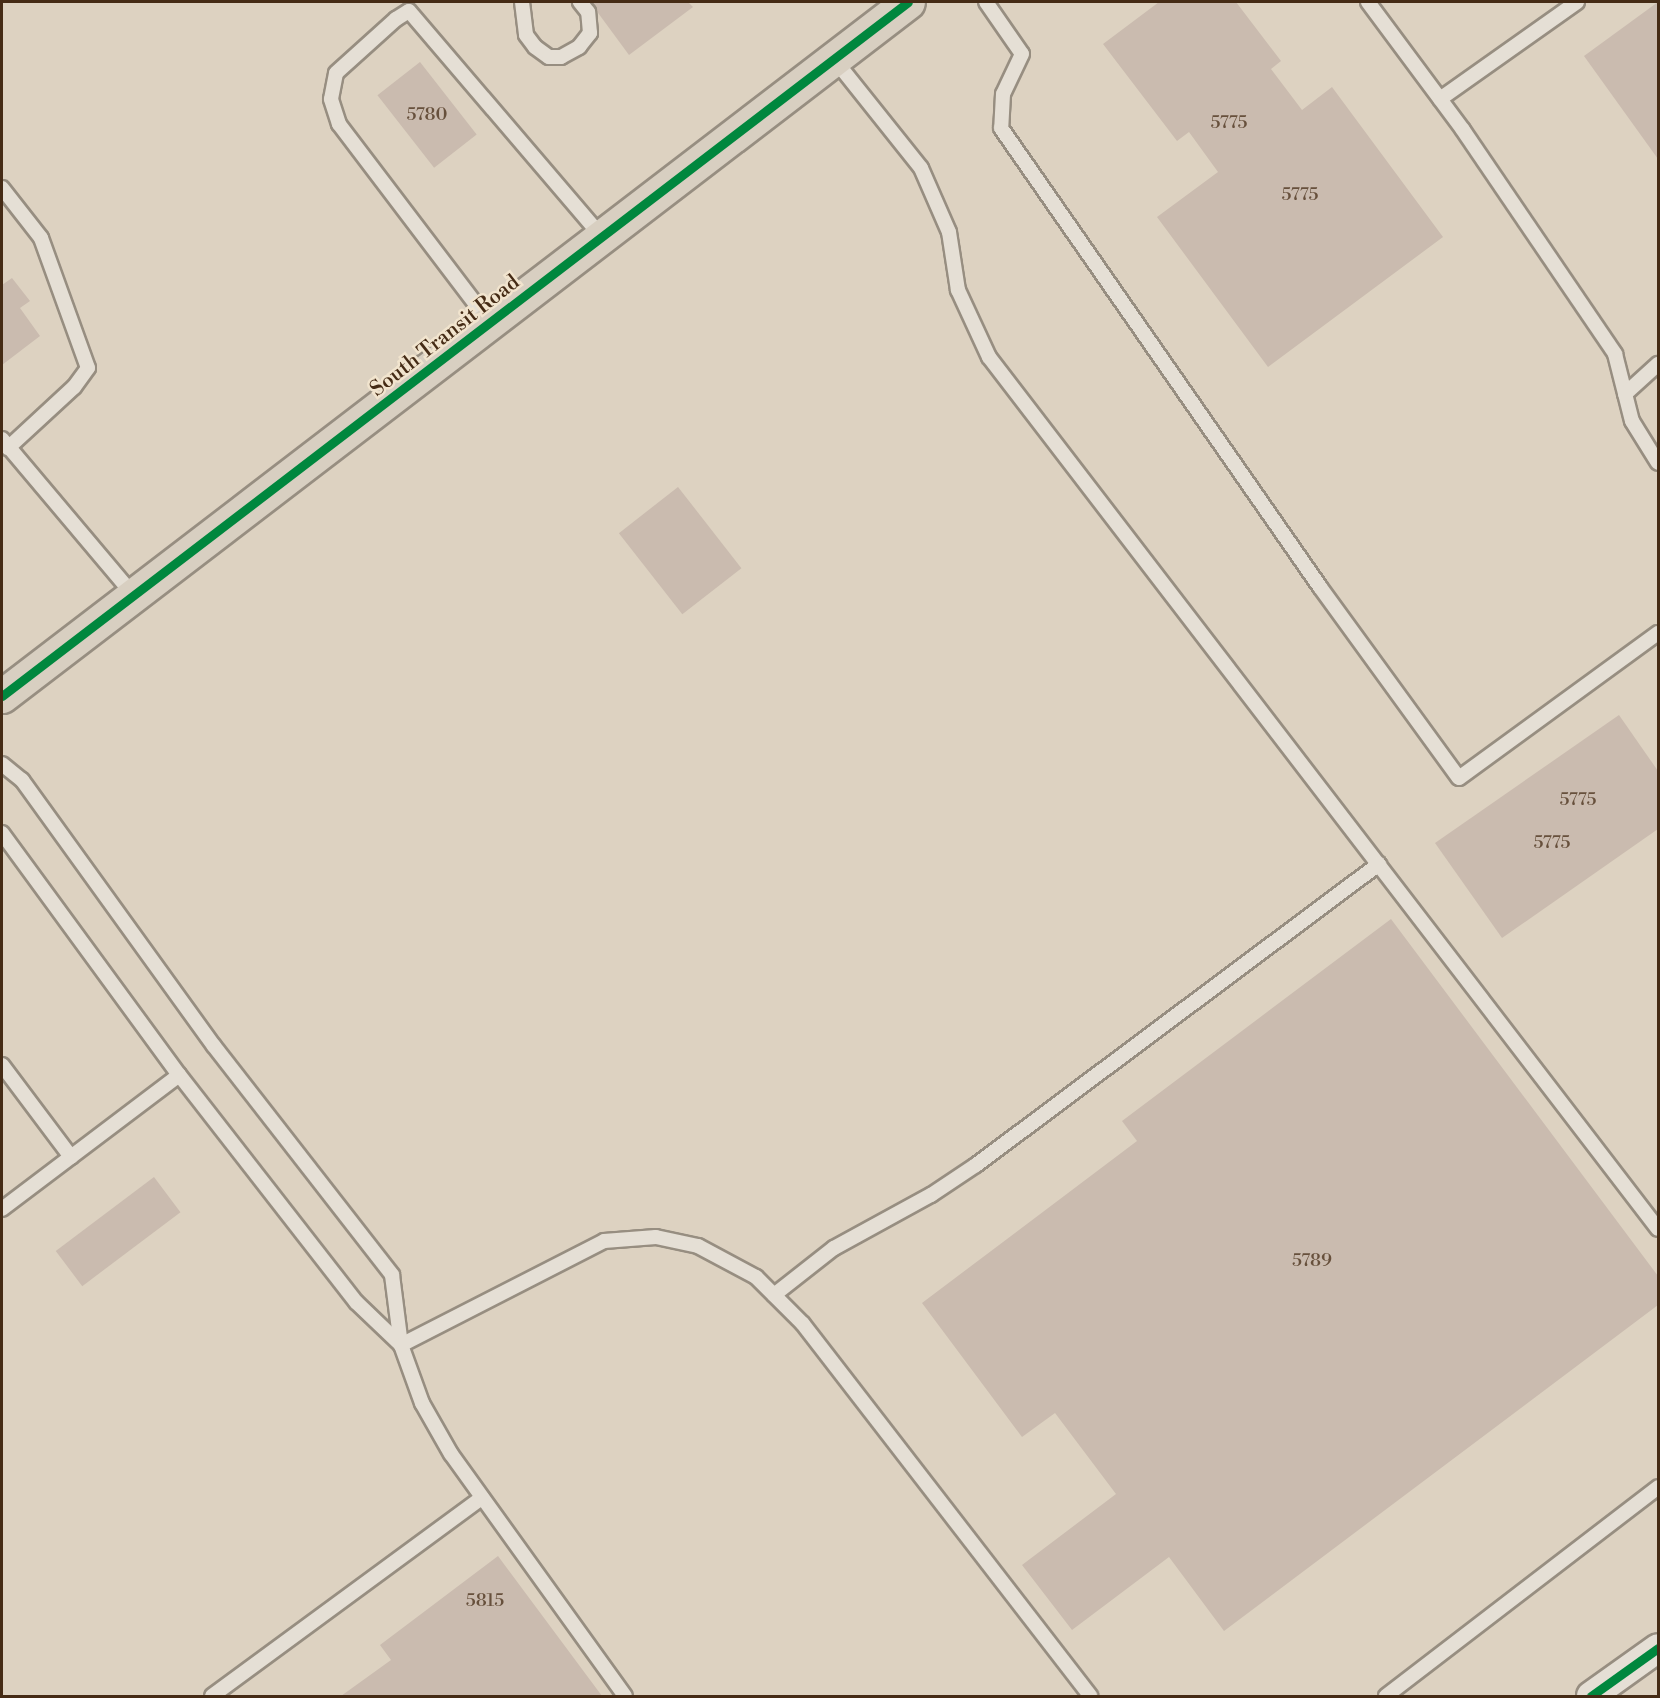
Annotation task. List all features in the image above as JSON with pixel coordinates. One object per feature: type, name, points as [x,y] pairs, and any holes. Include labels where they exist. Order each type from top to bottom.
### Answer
[{"type":"highway","name":"South Transit Road","points":[[2,696],[491,324],[601,236],[908,2]]},
{"type":"street","points":[[1591,1696],[1659,1648]]},
{"type":"lane","points":[[522,2],[526,34],[535,47],[549,57],[561,57],[579,48],[590,33],[588,12],[580,2]]},
{"type":"lane","points":[[986,2],[1022,54],[1003,94],[1001,128],[1320,587],[1459,778],[1659,633]]},
{"type":"lane","points":[[1368,2],[1440,99],[1615,354],[1632,420],[1659,464]]},
{"type":"lane","points":[[1440,99],[1577,2]]},
{"type":"lane","points":[[491,324],[339,124],[331,99],[336,73],[405,6],[601,236]]},
{"type":"lane","points":[[834,58],[921,168],[949,232],[958,290],[989,357],[1659,1229]]},
{"type":"lane","points":[[2,188],[41,238],[87,368],[74,387],[5,443],[134,597]]},
{"type":"lane","points":[[1625,394],[1659,364]]},
{"type":"lane","points":[[2,764],[22,780],[214,1046],[392,1275],[401,1345],[422,1403],[451,1454],[625,1696]]},
{"type":"lane","points":[[2,834],[179,1075],[356,1302],[401,1345]]},
{"type":"lane","points":[[774,1295],[834,1248],[931,1196],[976,1165],[1379,864]]},
{"type":"lane","points":[[2,1065],[70,1157]]},
{"type":"lane","points":[[2,1209],[179,1075]]},
{"type":"lane","points":[[401,1345],[604,1241],[656,1237],[698,1246],[756,1277],[803,1324],[1091,1696]]},
{"type":"lane","points":[[1386,1696],[1659,1487]]},
{"type":"lane","points":[[212,1696],[482,1498]]},
{"type":"building","points":[[590,2],[688,2],[693,7],[629,55]]},
{"type":"building","points":[[1159,2],[1236,2],[1281,61],[1271,69],[1302,110],[1332,87],[1443,237],[1268,367],[1157,217],[1218,172],[1189,132],[1177,141],[1103,44]]},
{"type":"building","points":[[1658,2],[1658,159],[1584,56]]},
{"type":"building","points":[[420,62],[477,134],[434,168],[377,95]]},
{"type":"building","points":[[12,278],[30,301],[20,308],[40,336],[2,365],[2,285]]},
{"type":"building","points":[[678,487],[741,568],[682,614],[619,533]]},
{"type":"building","points":[[1619,715],[1658,771],[1658,829],[1502,938],[1435,843]]},
{"type":"building","points":[[1391,919],[1658,1276],[1658,1305],[1224,1631],[1169,1557],[1072,1630],[1022,1565],[1116,1494],[1055,1413],[1022,1437],[922,1303],[1137,1141],[1122,1121]]},
{"type":"building","points":[[154,1177],[180,1212],[82,1286],[56,1251]]},
{"type":"building","points":[[498,1556],[602,1696],[341,1696],[391,1660],[380,1645]]},
{"type":"cycle path","points":[[2,696],[908,2]]},
{"type":"cycle path","points":[[1591,1696],[1658,1648]]}]
